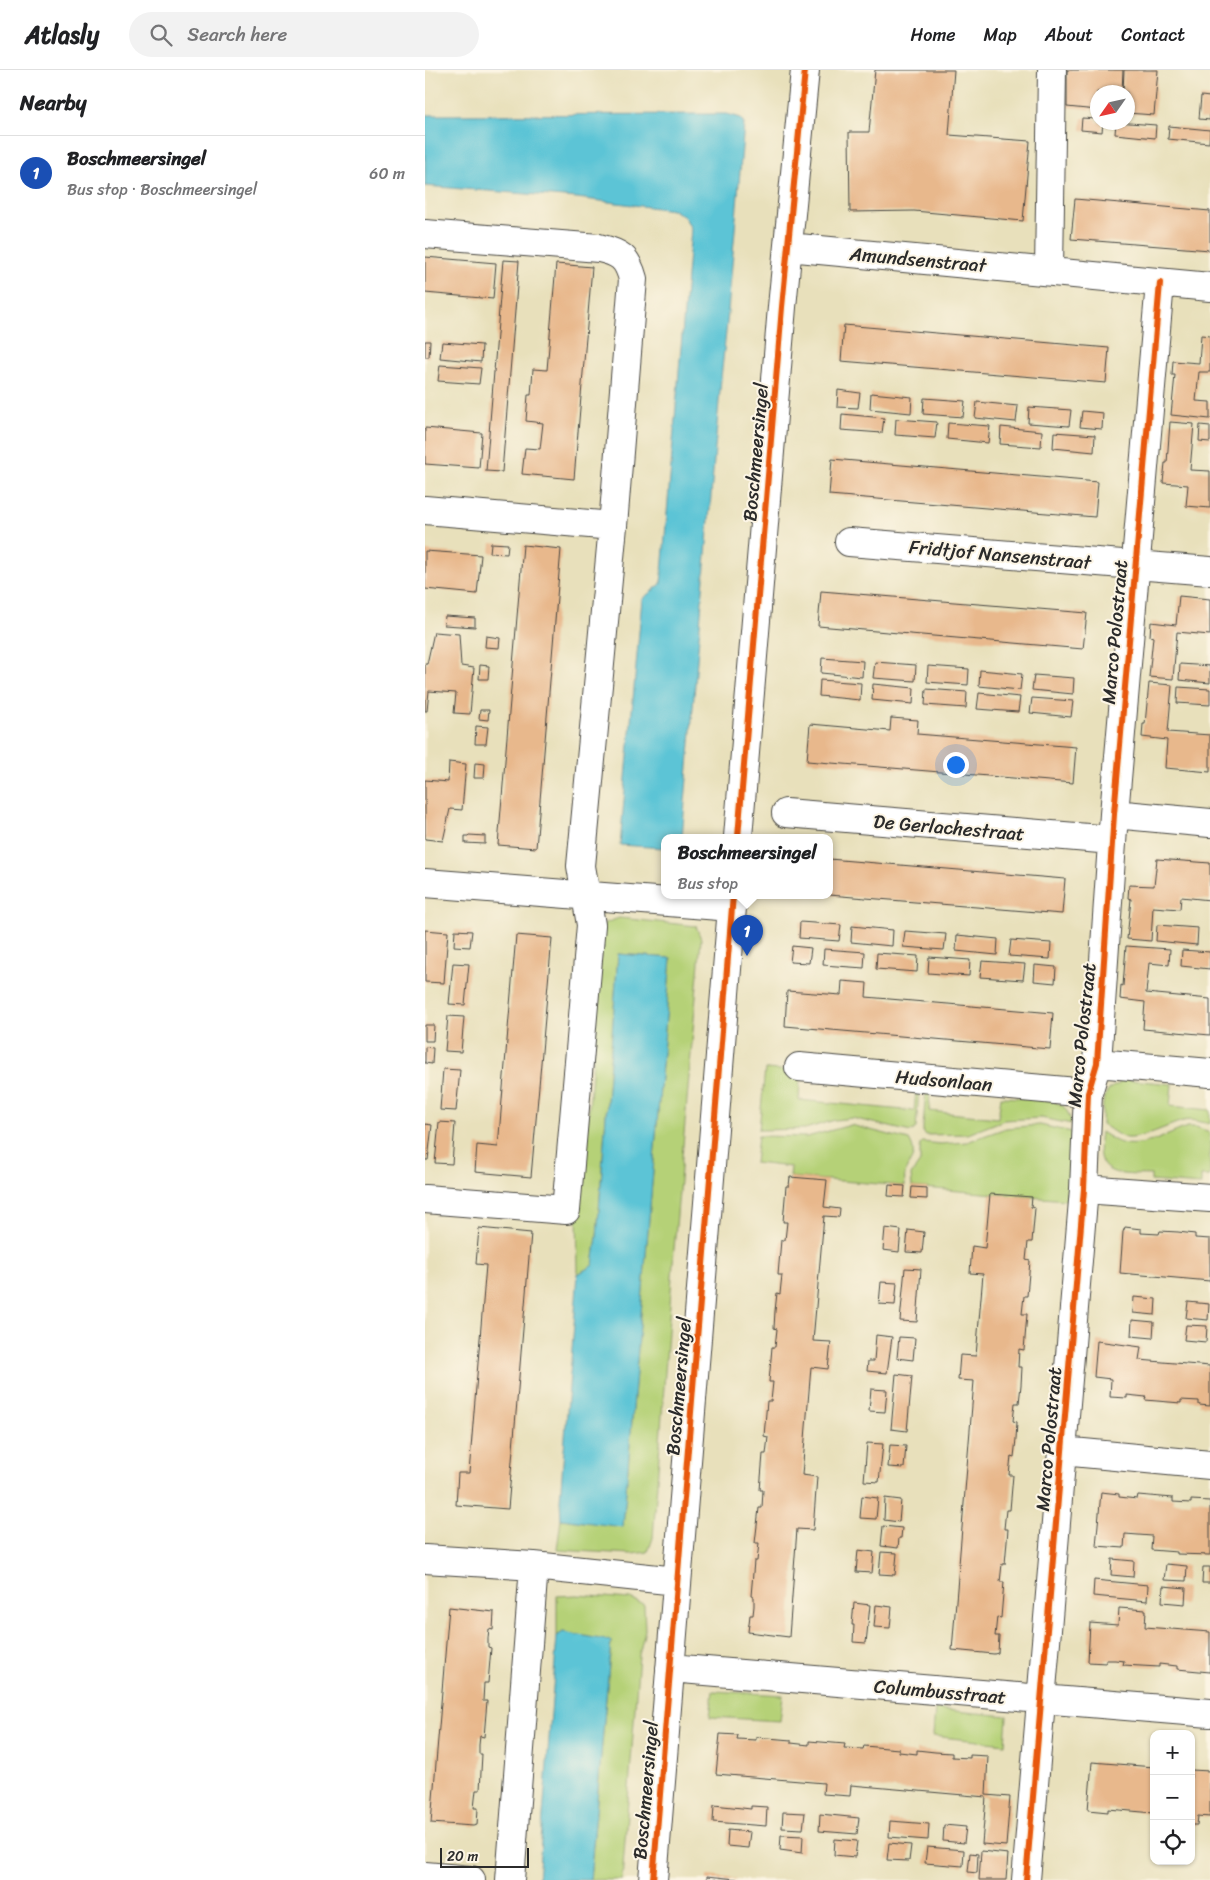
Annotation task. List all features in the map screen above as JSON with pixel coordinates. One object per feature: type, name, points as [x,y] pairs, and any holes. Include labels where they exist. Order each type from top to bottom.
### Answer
[{"type":"street","name":"Boschmeersingel","points":[[738,834],[787,247],[805,70]]},
{"type":"street","points":[[1049,271],[1052,70]]},
{"type":"street","points":[[425,234],[599,248],[616,252],[629,264],[633,279],[613,526],[581,866],[591,925],[566,1210],[425,1199]]},
{"type":"street","name":"Amundsenstraat","points":[[787,247],[1210,287]]},
{"type":"street","name":"Marco Polostraat","points":[[1027,1880],[1084,1189],[1088,1093],[1097,1063],[1113,827],[1160,283]]},
{"type":"street","points":[[425,510],[613,526]]},
{"type":"street","name":"Fridtjof Nansenstraat","points":[[849,542],[1210,571]]},
{"type":"street","name":"De Gerlachestraat","points":[[786,813],[1113,827],[1210,823]]},
{"type":"street","name":"Boschmeersingel","points":[[425,883],[586,895],[661,898]]},
{"type":"street","name":"Boschmeersingel","points":[[653,1880],[733,901],[684,899]]},
{"type":"street","points":[[1097,1063],[1210,1073]]},
{"type":"street","name":"Hudsonlaan","points":[[799,1067],[1088,1093]]},
{"type":"street","points":[[1084,1189],[1210,1198]]},
{"type":"street","points":[[1062,1450],[1210,1465]]},
{"type":"street","points":[[425,1559],[534,1566],[677,1581]]},
{"type":"street","points":[[510,1880],[534,1566]]},
{"type":"street","name":"Columbusstraat","points":[[670,1668],[1210,1713]]},
{"type":"street","points":[[425,1876],[471,1880]]},
{"type":"green space","points":[[619,918],[696,926],[701,939],[674,1249],[653,1538],[648,1552],[632,1554],[557,1550],[561,1519],[623,1526],[671,958],[618,954],[597,1237],[593,1265],[578,1274],[577,1212],[591,1087],[603,924]]},
{"type":"green space","points":[[765,1069],[795,1071],[800,1079],[799,1100],[914,1111],[916,1090],[919,1090],[916,1128],[911,1132],[852,1118],[835,1120],[805,1129],[759,1130]]},
{"type":"green space","points":[[1120,1079],[1172,1084],[1170,1106],[1210,1110],[1210,1124],[1186,1120],[1139,1137],[1126,1138],[1120,1136],[1102,1124],[1103,1105],[1108,1090],[1119,1084]]},
{"type":"green space","points":[[926,1090],[930,1090],[929,1111],[998,1118],[1001,1097],[1040,1099],[1060,1104],[1068,1113],[1072,1124],[1041,1118],[1004,1120],[968,1134],[926,1135],[923,1132],[923,1127]]},
{"type":"green space","points":[[851,1125],[909,1140],[913,1154],[905,1174],[905,1186],[790,1177],[791,1167],[755,1163],[758,1136],[807,1137]]},
{"type":"green space","points":[[1040,1125],[1072,1132],[1066,1200],[912,1187],[911,1175],[920,1162],[920,1144],[923,1142],[940,1144],[967,1142],[1006,1128]]},
{"type":"green space","points":[[1187,1127],[1196,1127],[1210,1132],[1210,1176],[1201,1176],[1201,1185],[1151,1181],[1151,1175],[1122,1174],[1109,1170],[1101,1160],[1099,1150],[1101,1132],[1119,1142],[1141,1144]]},
{"type":"green space","points":[[577,1595],[630,1599],[644,1605],[645,1630],[639,1655],[622,1880],[590,1880],[611,1642],[563,1632],[557,1636],[557,1596]]},
{"type":"green space","points":[[713,1691],[783,1695],[780,1721],[710,1717]]},
{"type":"green space","points":[[935,1709],[1007,1716],[1005,1744],[933,1736]]},
{"type":"water","points":[[727,114],[741,118],[744,124],[682,834],[661,834],[661,848],[620,845],[642,599],[661,584],[691,229],[685,217],[673,210],[577,198],[425,186],[425,115]]},
{"type":"water","points":[[618,954],[671,958],[623,1527],[561,1519],[560,1500],[578,1274],[593,1265],[597,1237]]},
{"type":"water","points":[[563,1632],[611,1641],[590,1880],[538,1880],[557,1636]]},
{"type":"building","points":[[875,70],[954,70],[949,135],[1030,141],[1023,221],[914,211],[850,212],[849,132],[869,132]]},
{"type":"building","points":[[1067,70],[1123,70],[1122,85],[1090,85],[1090,109],[1067,107]]},
{"type":"building","points":[[1124,70],[1158,70],[1154,115],[1135,114],[1135,85],[1123,85]]},
{"type":"building","points":[[1201,96],[1210,97],[1210,120],[1199,119]]},
{"type":"building","points":[[1082,118],[1090,119],[1090,130],[1102,130],[1102,132],[1081,130]]},
{"type":"building","points":[[1135,123],[1156,125],[1155,138],[1115,134],[1115,130],[1135,130]]},
{"type":"building","points":[[1169,126],[1210,130],[1209,143],[1168,139]]},
{"type":"building","points":[[1075,199],[1210,211],[1210,250],[1071,239]]},
{"type":"building","points":[[425,257],[496,263],[493,299],[425,293]]},
{"type":"building","points":[[503,260],[519,261],[502,472],[486,471]]},
{"type":"building","points":[[556,264],[592,267],[574,479],[522,474],[525,448],[540,449],[543,423],[526,421],[528,395],[531,395],[533,369],[547,370]]},
{"type":"building","points":[[844,325],[1109,348],[1106,383],[841,361]]},
{"type":"building","points":[[1201,335],[1210,336],[1210,372],[1199,372],[1196,401],[1210,402],[1210,419],[1171,415],[1175,375],[1172,375],[1173,361],[1199,363]]},
{"type":"building","points":[[425,341],[430,341],[429,357],[425,357]]},
{"type":"building","points":[[442,342],[482,345],[481,362],[440,358]]},
{"type":"building","points":[[440,365],[481,368],[479,384],[438,381]]},
{"type":"building","points":[[838,390],[860,393],[858,408],[837,407]]},
{"type":"building","points":[[871,393],[912,397],[911,413],[870,409]]},
{"type":"building","points":[[924,398],[965,401],[963,417],[923,414]]},
{"type":"building","points":[[977,402],[1018,406],[1016,422],[975,418]]},
{"type":"building","points":[[1029,407],[1071,410],[1069,426],[1028,423]]},
{"type":"building","points":[[1082,411],[1103,413],[1102,429],[1080,427]]},
{"type":"building","points":[[842,414],[884,418],[882,433],[841,430]]},
{"type":"building","points":[[896,419],[937,422],[935,438],[895,435]]},
{"type":"building","points":[[1170,422],[1194,424],[1190,470],[1210,471],[1210,508],[1186,506],[1188,485],[1163,483],[1165,463],[1167,463]]},
{"type":"building","points":[[948,423],[990,426],[988,443],[947,439]]},
{"type":"building","points":[[1200,425],[1210,426],[1210,442],[1199,441]]},
{"type":"building","points":[[1001,427],[1042,431],[1041,447],[1000,444]]},
{"type":"building","points":[[425,428],[482,433],[479,468],[425,464]]},
{"type":"building","points":[[1054,432],[1095,435],[1094,452],[1053,448]]},
{"type":"building","points":[[832,459],[1098,482],[1095,517],[829,495]]},
{"type":"building","points":[[491,543],[508,544],[507,554],[490,553]]},
{"type":"building","points":[[523,545],[561,549],[536,848],[498,845]]},
{"type":"building","points":[[425,551],[481,555],[477,594],[425,589]]},
{"type":"building","points":[[821,591],[1087,613],[1083,649],[818,626]]},
{"type":"building","points":[[1179,596],[1210,599],[1210,635],[1177,632],[1173,679],[1149,677],[1153,637],[1150,636],[1151,622],[1176,625]]},
{"type":"building","points":[[445,616],[475,618],[475,627],[444,625]]},
{"type":"building","points":[[434,632],[459,634],[461,666],[474,668],[470,714],[454,713],[456,693],[429,691],[427,711],[425,711],[425,664],[427,664]]},
{"type":"building","points":[[486,636],[500,638],[499,648],[485,647]]},
{"type":"building","points":[[822,658],[863,661],[862,677],[821,673]]},
{"type":"building","points":[[875,662],[916,665],[915,681],[873,678]]},
{"type":"building","points":[[1180,664],[1210,666],[1210,683],[1179,680]]},
{"type":"building","points":[[480,665],[489,666],[488,679],[479,679]]},
{"type":"building","points":[[928,666],[969,669],[968,685],[927,682]]},
{"type":"building","points":[[980,670],[1022,674],[1020,690],[979,686]]},
{"type":"building","points":[[1034,675],[1074,678],[1073,694],[1032,690]]},
{"type":"building","points":[[820,680],[861,683],[860,700],[819,696]]},
{"type":"building","points":[[1149,683],[1172,685],[1168,732],[1210,735],[1210,772],[1165,768],[1167,740],[1142,737]]},
{"type":"building","points":[[873,684],[914,688],[913,704],[872,700]]},
{"type":"building","points":[[1178,687],[1210,689],[1210,705],[1177,703]]},
{"type":"building","points":[[926,689],[967,692],[966,708],[925,705]]},
{"type":"building","points":[[979,693],[1020,697],[1018,712],[977,709]]},
{"type":"building","points":[[1032,698],[1073,701],[1071,717],[1030,713]]},
{"type":"building","points":[[480,710],[489,710],[488,720],[479,719]]},
{"type":"building","points":[[891,718],[918,720],[917,734],[1076,747],[1073,783],[807,761],[810,724],[890,731]]},
{"type":"building","points":[[476,726],[488,727],[486,744],[475,744]]},
{"type":"building","points":[[449,762],[466,764],[462,810],[450,809],[443,841],[425,839],[425,780],[448,782]]},
{"type":"building","points":[[475,763],[485,764],[484,778],[474,778]]},
{"type":"building","points":[[465,836],[485,836],[485,844],[465,843]]},
{"type":"building","points":[[833,859],[1065,879],[1062,914],[833,895]]},
{"type":"building","points":[[1157,859],[1210,863],[1210,900],[1181,897],[1180,909],[1153,907],[1151,941],[1127,939],[1131,899],[1128,898],[1129,885],[1154,886]]},
{"type":"building","points":[[800,922],[841,925],[839,941],[799,938]]},
{"type":"building","points":[[1157,925],[1198,928],[1197,945],[1156,941]]},
{"type":"building","points":[[852,926],[893,930],[892,946],[851,942]]},
{"type":"building","points":[[425,930],[448,932],[444,983],[425,982]]},
{"type":"building","points":[[455,930],[472,931],[470,947],[454,946]]},
{"type":"building","points":[[905,931],[946,934],[944,950],[903,947]]},
{"type":"building","points":[[516,935],[552,938],[531,1177],[475,1172],[477,1145],[498,1147]]},
{"type":"building","points":[[957,935],[998,939],[997,955],[956,951]]},
{"type":"building","points":[[1011,940],[1051,943],[1050,959],[1009,956]]},
{"type":"building","points":[[792,946],[811,948],[809,963],[790,962]]},
{"type":"building","points":[[1126,946],[1170,949],[1169,965],[1149,963],[1146,993],[1210,999],[1210,1035],[1143,1029],[1145,1002],[1120,999],[1121,985],[1123,986]]},
{"type":"building","points":[[824,949],[865,952],[864,968],[823,965]]},
{"type":"building","points":[[1182,950],[1210,952],[1210,969],[1181,966]]},
{"type":"building","points":[[877,953],[918,956],[917,972],[876,969]]},
{"type":"building","points":[[929,957],[970,960],[969,976],[928,973]]},
{"type":"building","points":[[982,961],[1025,964],[1023,980],[980,977]]},
{"type":"building","points":[[453,963],[469,964],[465,1005],[449,1004]]},
{"type":"building","points":[[1035,965],[1056,967],[1055,983],[1034,981]]},
{"type":"building","points":[[842,981],[867,983],[866,997],[1053,1013],[1050,1049],[785,1026],[787,991],[841,995]]},
{"type":"building","points":[[448,1016],[464,1017],[461,1052],[445,1051]]},
{"type":"building","points":[[425,1025],[434,1025],[433,1041],[425,1041]]},
{"type":"building","points":[[425,1047],[433,1048],[432,1064],[425,1063]]},
{"type":"building","points":[[443,1069],[460,1070],[456,1111],[440,1110]]},
{"type":"building","points":[[439,1122],[455,1123],[452,1164],[435,1163]]},
{"type":"building","points":[[425,1124],[432,1125],[428,1160],[425,1160]]},
{"type":"building","points":[[790,1177],[827,1180],[824,1207],[840,1209],[839,1217],[824,1216],[813,1341],[831,1342],[828,1369],[811,1367],[802,1475],[817,1477],[813,1530],[797,1529],[789,1637],[748,1632],[750,1615],[753,1615],[754,1606],[754,1597],[751,1596],[754,1561],[757,1561],[759,1543],[755,1543],[759,1508],[762,1508],[763,1490],[760,1490],[763,1454],[766,1454],[768,1437],[764,1436],[767,1401],[771,1401],[773,1382],[769,1382],[772,1347],[775,1347],[777,1329],[774,1328],[777,1293],[780,1294],[782,1275],[778,1275],[781,1240],[785,1240],[787,1222],[783,1222],[786,1186],[789,1186]]},
{"type":"building","points":[[889,1185],[905,1186],[904,1197],[888,1196]]},
{"type":"building","points":[[912,1187],[927,1188],[927,1199],[911,1198]]},
{"type":"building","points":[[990,1194],[1032,1197],[1031,1207],[1035,1208],[1032,1242],[1028,1242],[1026,1260],[1030,1261],[1027,1296],[1024,1296],[1022,1314],[1027,1314],[1024,1350],[1019,1349],[1018,1367],[1022,1367],[1021,1385],[1019,1403],[1015,1403],[1013,1421],[1017,1422],[1016,1439],[1014,1457],[1011,1456],[1009,1475],[1013,1475],[1010,1510],[1006,1510],[1004,1529],[1008,1529],[1005,1564],[1002,1564],[1000,1582],[1004,1582],[1001,1618],[997,1617],[995,1636],[999,1636],[998,1653],[994,1654],[952,1650],[974,1381],[958,1380],[960,1355],[976,1356],[983,1274],[970,1273],[972,1246],[985,1248]]},
{"type":"building","points":[[1125,1227],[1141,1229],[1141,1233],[1178,1232],[1195,1234],[1195,1238],[1210,1239],[1210,1281],[1120,1273]]},
{"type":"building","points":[[479,1228],[531,1233],[508,1509],[456,1505],[458,1473],[469,1473],[486,1265],[476,1264]]},
{"type":"building","points":[[885,1228],[901,1230],[899,1252],[883,1250]]},
{"type":"building","points":[[908,1230],[924,1232],[922,1253],[906,1252]]},
{"type":"building","points":[[905,1268],[921,1269],[917,1322],[900,1321]]},
{"type":"building","points":[[881,1282],[897,1283],[895,1305],[879,1304]]},
{"type":"building","points":[[1134,1297],[1156,1299],[1155,1315],[1133,1313]]},
{"type":"building","points":[[1188,1302],[1209,1304],[1208,1320],[1186,1318]]},
{"type":"building","points":[[1132,1320],[1154,1322],[1153,1338],[1131,1336]]},
{"type":"building","points":[[1186,1325],[1207,1326],[1206,1342],[1184,1340]]},
{"type":"building","points":[[876,1335],[892,1337],[887,1373],[867,1371],[868,1361],[874,1361]]},
{"type":"building","points":[[899,1337],[915,1338],[913,1360],[897,1358]]},
{"type":"building","points":[[1097,1341],[1141,1347],[1139,1360],[1210,1366],[1210,1406],[1199,1405],[1199,1401],[1181,1400],[1181,1403],[1145,1400],[1146,1397],[1127,1395],[1127,1398],[1110,1397],[1111,1379],[1094,1377]]},
{"type":"building","points":[[896,1374],[912,1376],[907,1431],[891,1429]]},
{"type":"building","points":[[871,1389],[887,1390],[885,1412],[869,1411]]},
{"type":"building","points":[[867,1443],[883,1444],[879,1482],[864,1481]]},
{"type":"building","points":[[890,1445],[906,1446],[904,1468],[888,1467]]},
{"type":"building","points":[[1101,1492],[1137,1499],[1138,1495],[1173,1498],[1173,1502],[1191,1503],[1191,1500],[1210,1501],[1210,1555],[1177,1554],[1177,1552],[1151,1550],[1152,1536],[1125,1534],[1124,1548],[1096,1546]]},
{"type":"building","points":[[862,1496],[878,1498],[876,1519],[860,1518]]},
{"type":"building","points":[[885,1498],[901,1500],[899,1522],[884,1520]]},
{"type":"building","points":[[883,1526],[902,1528],[898,1548],[881,1546]]},
{"type":"building","points":[[858,1550],[874,1552],[872,1573],[856,1572]]},
{"type":"building","points":[[881,1552],[897,1553],[895,1575],[879,1574]]},
{"type":"building","points":[[1112,1559],[1134,1561],[1133,1577],[1111,1575]]},
{"type":"building","points":[[1166,1564],[1187,1566],[1186,1581],[1164,1580]]},
{"type":"building","points":[[1203,1567],[1210,1567],[1210,1583],[1202,1583]]},
{"type":"building","points":[[1094,1580],[1148,1585],[1147,1601],[1093,1596]]},
{"type":"building","points":[[1163,1586],[1186,1588],[1185,1604],[1162,1602]]},
{"type":"building","points":[[854,1603],[870,1605],[866,1643],[853,1642]]},
{"type":"building","points":[[876,1605],[892,1607],[890,1628],[874,1627]]},
{"type":"building","points":[[449,1607],[494,1612],[493,1630],[489,1629],[488,1638],[488,1647],[491,1648],[488,1683],[484,1683],[483,1701],[487,1701],[484,1737],[480,1736],[479,1745],[479,1754],[482,1754],[480,1790],[476,1790],[474,1808],[478,1808],[477,1825],[473,1826],[431,1823]]},
{"type":"building","points":[[1119,1608],[1146,1610],[1145,1627],[1210,1632],[1210,1672],[1177,1669],[1177,1666],[1159,1664],[1159,1667],[1123,1665],[1124,1661],[1115,1660],[1106,1660],[1106,1663],[1088,1662],[1090,1623],[1118,1625]]},
{"type":"building","points":[[720,1734],[738,1735],[737,1739],[756,1740],[756,1737],[791,1740],[791,1743],[809,1745],[809,1741],[845,1744],[844,1748],[863,1749],[864,1746],[899,1749],[899,1752],[917,1754],[917,1750],[952,1753],[952,1757],[988,1756],[986,1795],[1010,1797],[1006,1846],[982,1844],[986,1797],[851,1785],[850,1796],[823,1794],[824,1783],[716,1774]]},
{"type":"building","points":[[1092,1762],[1150,1767],[1150,1813],[1108,1809],[1108,1812],[1088,1810]]},
{"type":"building","points":[[1195,1770],[1210,1771],[1210,1817],[1198,1816],[1197,1825],[1195,1825]]},
{"type":"building","points":[[714,1805],[751,1809],[751,1806],[767,1807],[766,1826],[713,1822]]},
{"type":"building","points":[[783,1812],[805,1813],[803,1829],[782,1828]]},
{"type":"building","points":[[820,1814],[859,1818],[857,1834],[819,1831]]},
{"type":"building","points":[[890,1821],[929,1824],[928,1840],[889,1837]]},
{"type":"building","points":[[944,1825],[966,1827],[964,1843],[943,1841]]},
{"type":"building","points":[[728,1830],[750,1832],[748,1848],[727,1846]]},
{"type":"building","points":[[781,1835],[803,1836],[802,1853],[780,1850]]},
{"type":"building","points":[[835,1839],[857,1841],[855,1857],[834,1855]]},
{"type":"building","points":[[889,1843],[911,1845],[909,1861],[887,1860]]},
{"type":"building","points":[[927,1847],[964,1850],[963,1866],[925,1863]]},
{"type":"building","points":[[981,1851],[1008,1854],[1006,1880],[979,1880]]},
{"type":"building","points":[[970,1853],[978,1854],[977,1873],[968,1872]]},
{"type":"building","points":[[707,1876],[737,1879],[737,1880],[707,1880]]},
{"type":"cycle path","points":[[738,834],[782,307],[805,70]]},
{"type":"cycle path","points":[[1026,1880],[1084,1189],[1088,1093],[1097,1063],[1114,814],[1160,283]]},
{"type":"cycle path","points":[[653,1880],[733,899]]},
{"type":"place","name":"Boschmeersingel","points":[[747,956]]}]
